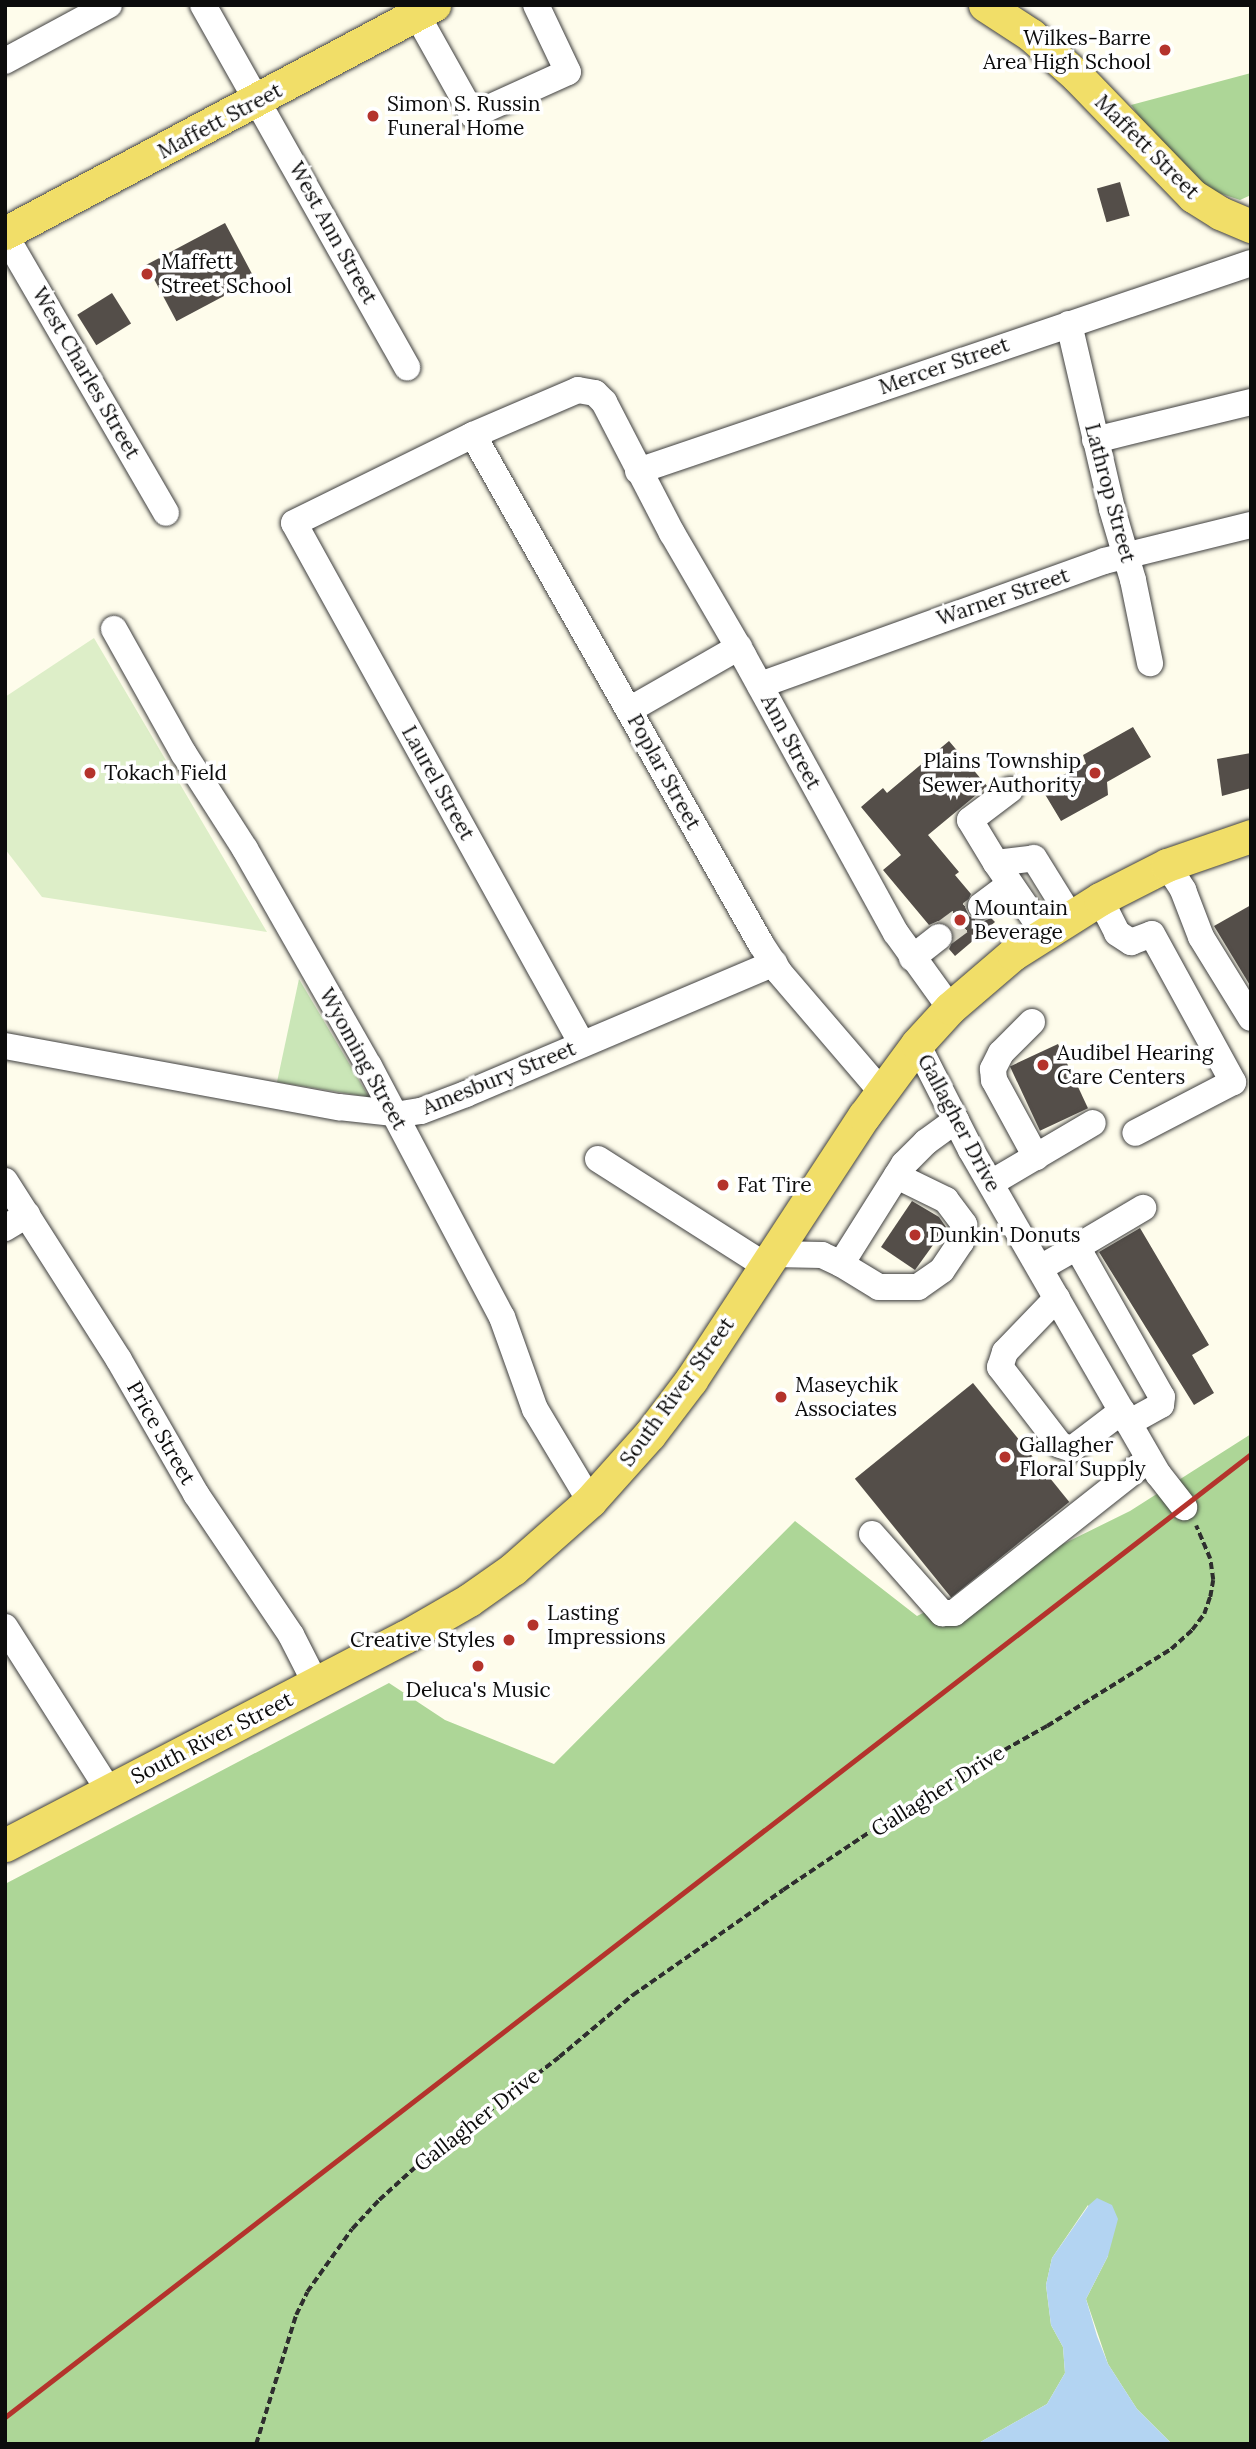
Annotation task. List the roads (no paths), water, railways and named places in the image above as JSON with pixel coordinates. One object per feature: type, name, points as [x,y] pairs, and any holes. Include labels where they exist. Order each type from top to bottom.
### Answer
[{"type":"main road","name":"Maffett Street","points":[[985,5],[1031,36],[1077,76],[1193,196],[1220,213],[1251,226]]},
{"type":"main road","name":"Maffett Street","points":[[5,234],[425,10]]},
{"type":"main road","name":"South River Street","points":[[5,1846],[316,1684],[469,1600],[513,1569],[590,1501],[650,1434],[691,1380],[881,1091],[917,1044],[950,1008],[1003,962],[1057,924],[1100,899],[1167,865],[1250,837]]},
{"type":"street","points":[[5,61],[108,5]]},
{"type":"street","name":"West Ann Street","points":[[204,5],[407,367]]},
{"type":"street","points":[[425,10],[473,115],[568,72],[536,5]]},
{"type":"street","name":"West Charles Street","points":[[5,234],[166,513]]},
{"type":"street","name":"Mercer Street","points":[[638,471],[1251,263]]},
{"type":"street","name":"Lathrop Street","points":[[1069,324],[1150,663]]},
{"type":"street","name":"Ann Street","points":[[473,435],[578,390],[588,390],[604,402],[638,471],[739,647],[861,872],[912,958],[950,1008]]},
{"type":"street","points":[[1095,440],[1251,402]]},
{"type":"street","name":"Laurel Street","points":[[473,435],[293,523],[582,1044]]},
{"type":"street","name":"Poplar Street","points":[[473,435],[774,964],[881,1091]]},
{"type":"street","name":"Warner Street","points":[[760,685],[996,598],[1126,556],[1251,525]]},
{"type":"street","name":"Wyoming Street","points":[[114,629],[184,754],[245,849],[394,1114],[502,1317],[534,1409],[590,1501]]},
{"type":"street","points":[[629,710],[739,647]]},
{"type":"street","points":[[1003,873],[970,820],[1010,790]]},
{"type":"street","points":[[981,906],[1003,873],[1034,858],[1057,924]]},
{"type":"street","points":[[1167,865],[1183,890],[1201,936],[1251,1018]]},
{"type":"street","points":[[1100,899],[1117,933],[1131,943],[1152,934],[1234,1082],[1135,1133]]},
{"type":"street","points":[[912,958],[940,937]]},
{"type":"street","name":"Amesbury Street","points":[[5,1046],[394,1114],[435,1107],[774,964]]},
{"type":"street","points":[[1032,1021],[1001,1053],[993,1069],[994,1080],[1036,1157]]},
{"type":"street","name":"Gallagher Drive","points":[[917,1044],[991,1183],[1149,1459],[1184,1507]]},
{"type":"street","points":[[841,1264],[897,1175],[926,1142],[956,1120]]},
{"type":"street","points":[[991,1183],[1093,1122]]},
{"type":"street","points":[[598,1159],[770,1260],[822,1255],[879,1287],[918,1287],[942,1270],[961,1242],[964,1224],[946,1200],[897,1175]]},
{"type":"street","name":"Price Street","points":[[5,1181],[16,1221],[119,1360],[196,1494],[291,1635],[316,1684]]},
{"type":"street","points":[[1040,1268],[1143,1208]]},
{"type":"street","points":[[1057,1298],[1005,1352],[1000,1367],[1060,1446],[1072,1449],[1125,1417],[1161,1405],[1162,1397],[1077,1247]]},
{"type":"street","points":[[872,1534],[942,1613],[954,1613],[1149,1459]]},
{"type":"street","points":[[5,1627],[109,1791]]},
{"type":"water","points":[[1097,2198],[1112,2205],[1118,2219],[1108,2256],[1086,2299],[1097,2336],[1108,2364],[1137,2409],[1172,2444],[977,2444],[1047,2404],[1065,2373],[1063,2347],[1051,2325],[1046,2285],[1052,2258],[1089,2205]]},
{"type":"tunnel","points":[[939,937],[981,906]]},
{"type":"railway","points":[[5,2417],[1251,1454]]},
{"type":"place","name":"Wilkes-Barre Area High School","points":[[1165,50]]},
{"type":"place","name":"Simon S. Russin Funeral Home","points":[[373,116]]},
{"type":"place","name":"Maffett Street School","points":[[147,274]]},
{"type":"place","name":"Tokach Field","points":[[90,773]]},
{"type":"place","name":"Plains Township Sewer Authority","points":[[1095,773]]},
{"type":"place","name":"Mountain Beverage","points":[[960,920]]},
{"type":"place","name":"Audibel Hearing Care Centers","points":[[1043,1065]]},
{"type":"place","name":"Fat Tire","points":[[723,1185]]},
{"type":"place","name":"Dunkin' Donuts","points":[[915,1235]]},
{"type":"place","name":"Maseychik Associates","points":[[781,1397]]},
{"type":"place","name":"Gallagher Floral Supply","points":[[1005,1457]]},
{"type":"place","name":"Lasting Impressions","points":[[533,1625]]},
{"type":"place","name":"Creative Styles","points":[[509,1640]]},
{"type":"place","name":"Deluca's Music","points":[[478,1666]]}]
